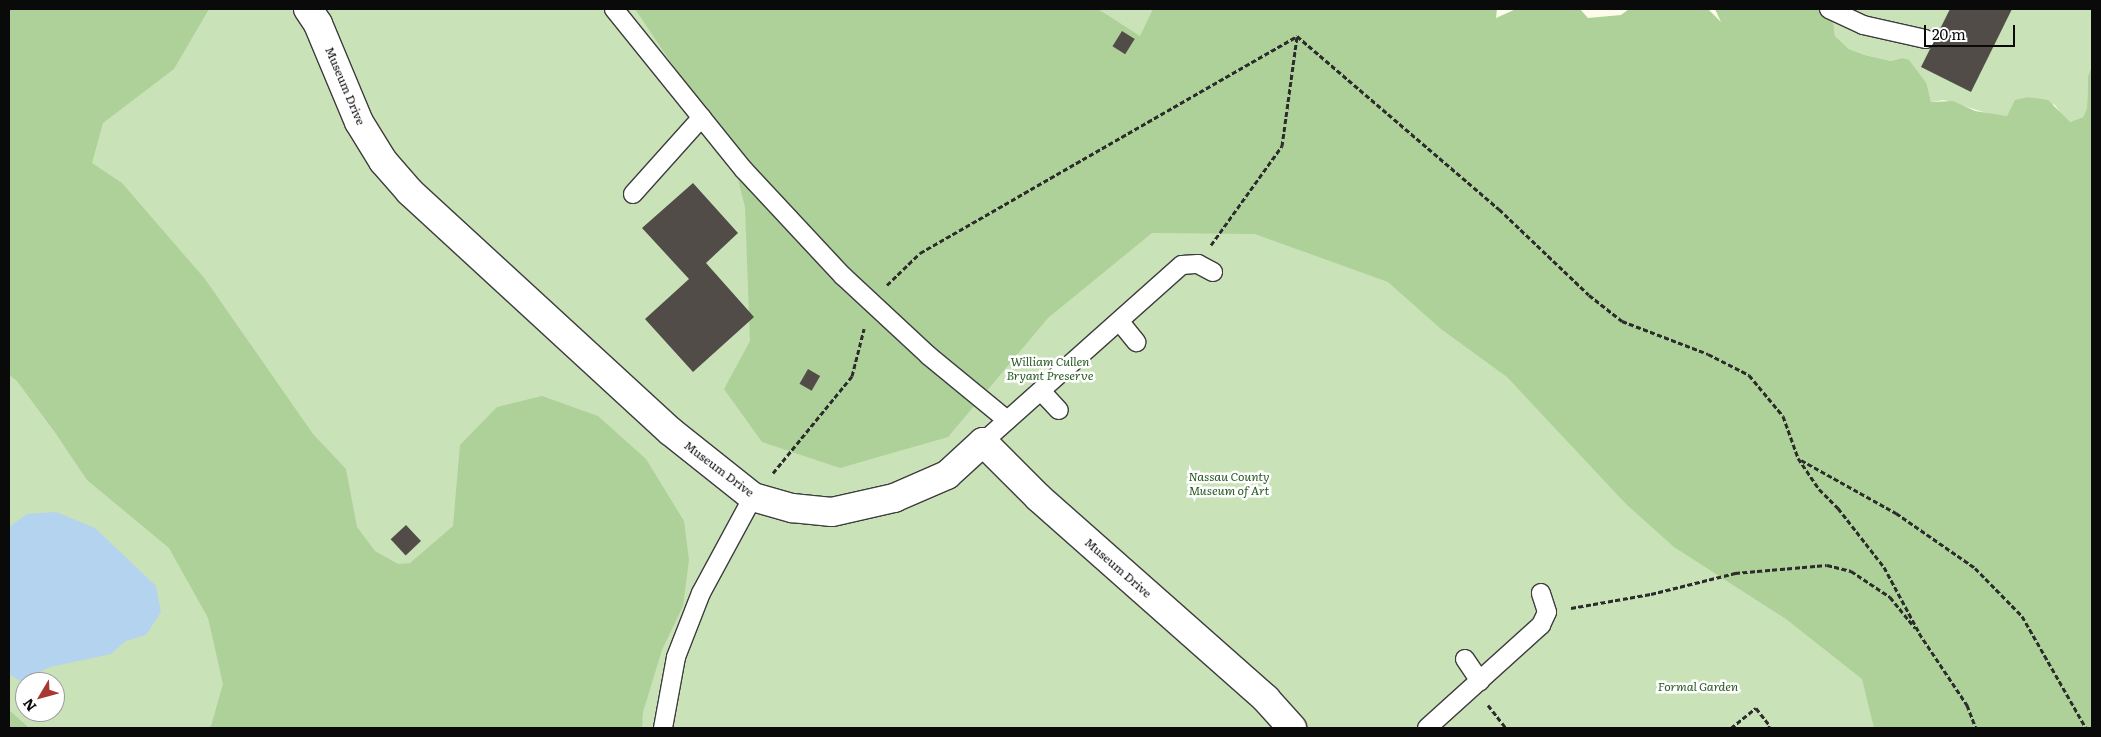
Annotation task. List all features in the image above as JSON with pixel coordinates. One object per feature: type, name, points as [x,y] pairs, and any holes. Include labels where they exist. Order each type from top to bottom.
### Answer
[{"type":"street","name":"Museum Drive","points":[[308,9],[318,24],[359,122],[383,161],[410,192],[670,431],[753,497],[792,508],[832,512],[894,498],[947,475],[983,442],[1039,498],[1266,699],[1292,728]]},
{"type":"lane","points":[[614,9],[751,177],[871,302],[1007,420]]},
{"type":"lane","points":[[1829,9],[1863,25],[1925,40]]},
{"type":"lane","points":[[633,194],[702,117]]},
{"type":"lane","points":[[983,442],[1182,266],[1205,268]]},
{"type":"lane","points":[[1120,322],[1136,342]]},
{"type":"lane","points":[[1041,391],[1058,410]]},
{"type":"lane","points":[[663,728],[676,657],[701,593],[753,497]]},
{"type":"lane","points":[[1427,728],[1541,625],[1547,612],[1541,593]]},
{"type":"lane","points":[[1465,660],[1480,681]]},
{"type":"path","points":[[753,497],[852,376],[871,302],[920,253],[1297,36]]},
{"type":"path","points":[[1205,268],[1282,146],[1297,36]]},
{"type":"path","points":[[1297,36],[1499,209],[1589,295],[1622,321],[1708,354],[1749,374],[1783,416],[1798,458],[1884,567],[1920,634],[1967,706],[1976,728]]},
{"type":"path","points":[[1798,458],[1896,513],[1975,568],[2022,616],[2086,728]]},
{"type":"path","points":[[1547,612],[1651,594],[1736,573],[1827,565],[1851,571],[1890,597],[1920,634]]},
{"type":"path","points":[[1731,728],[1756,708],[1770,726],[1768,728]]},
{"type":"green space","name":"William Cullen Bryant Preserve","points":[[9,9],[1432,9],[2092,728],[9,728]]},
{"type":"green space","points":[[9,9],[209,9],[174,69],[103,123],[92,163],[122,183],[205,279],[313,434],[346,469],[357,527],[375,551],[398,564],[410,563],[453,526],[460,445],[497,407],[542,396],[598,416],[646,459],[684,521],[689,560],[683,606],[662,650],[643,712],[642,728],[207,728],[211,726],[223,684],[208,618],[169,548],[87,480],[17,381],[9,375]]},
{"type":"green space","points":[[635,9],[1098,9],[1140,36],[1153,9],[1497,9],[1496,18],[1516,9],[1580,9],[1588,18],[1621,15],[1629,9],[1708,9],[1721,22],[1715,9],[1849,9],[1833,19],[1835,36],[1849,49],[1865,55],[1891,61],[1902,58],[1909,60],[1927,84],[1931,102],[1953,101],[1975,111],[2007,116],[2015,100],[2028,97],[2048,100],[2070,122],[2083,117],[2087,108],[2088,76],[2092,66],[2092,728],[1874,728],[1862,679],[1786,619],[1674,547],[1626,504],[1507,377],[1441,329],[1388,282],[1255,234],[1152,233],[1048,318],[948,437],[840,468],[762,442],[724,389],[750,341],[745,207],[731,152]]},
{"type":"green space","points":[[1849,9],[2092,9],[2092,66],[2088,76],[2087,108],[2083,117],[2070,122],[2065,120],[2055,105],[2028,97],[2007,116],[1993,115],[1944,100],[1931,102],[1927,84],[1902,58],[1891,61],[1865,55],[1849,49],[1835,36],[1833,19]]},
{"type":"green space","points":[[9,710],[15,715],[15,722],[22,722],[30,728],[9,728]]},
{"type":"water","points":[[56,512],[95,528],[156,586],[161,612],[146,635],[126,641],[111,654],[50,667],[39,672],[15,672],[15,678],[9,674],[9,527],[27,514]]},
{"type":"building","points":[[1950,9],[2012,9],[1971,92],[1921,67]]},
{"type":"building","points":[[1122,31],[1135,39],[1125,54],[1112,46]]},
{"type":"building","points":[[693,183],[738,233],[706,263],[754,317],[693,372],[645,319],[689,279],[642,228]]},
{"type":"building","points":[[808,369],[820,376],[812,391],[800,384]]},
{"type":"building","points":[[406,525],[421,541],[406,555],[391,539]]},
{"type":"park label","name":"Nassau County Museum of Art","points":[[1229,484]]},
{"type":"park label","name":"Formal Garden","points":[[1698,687]]}]
